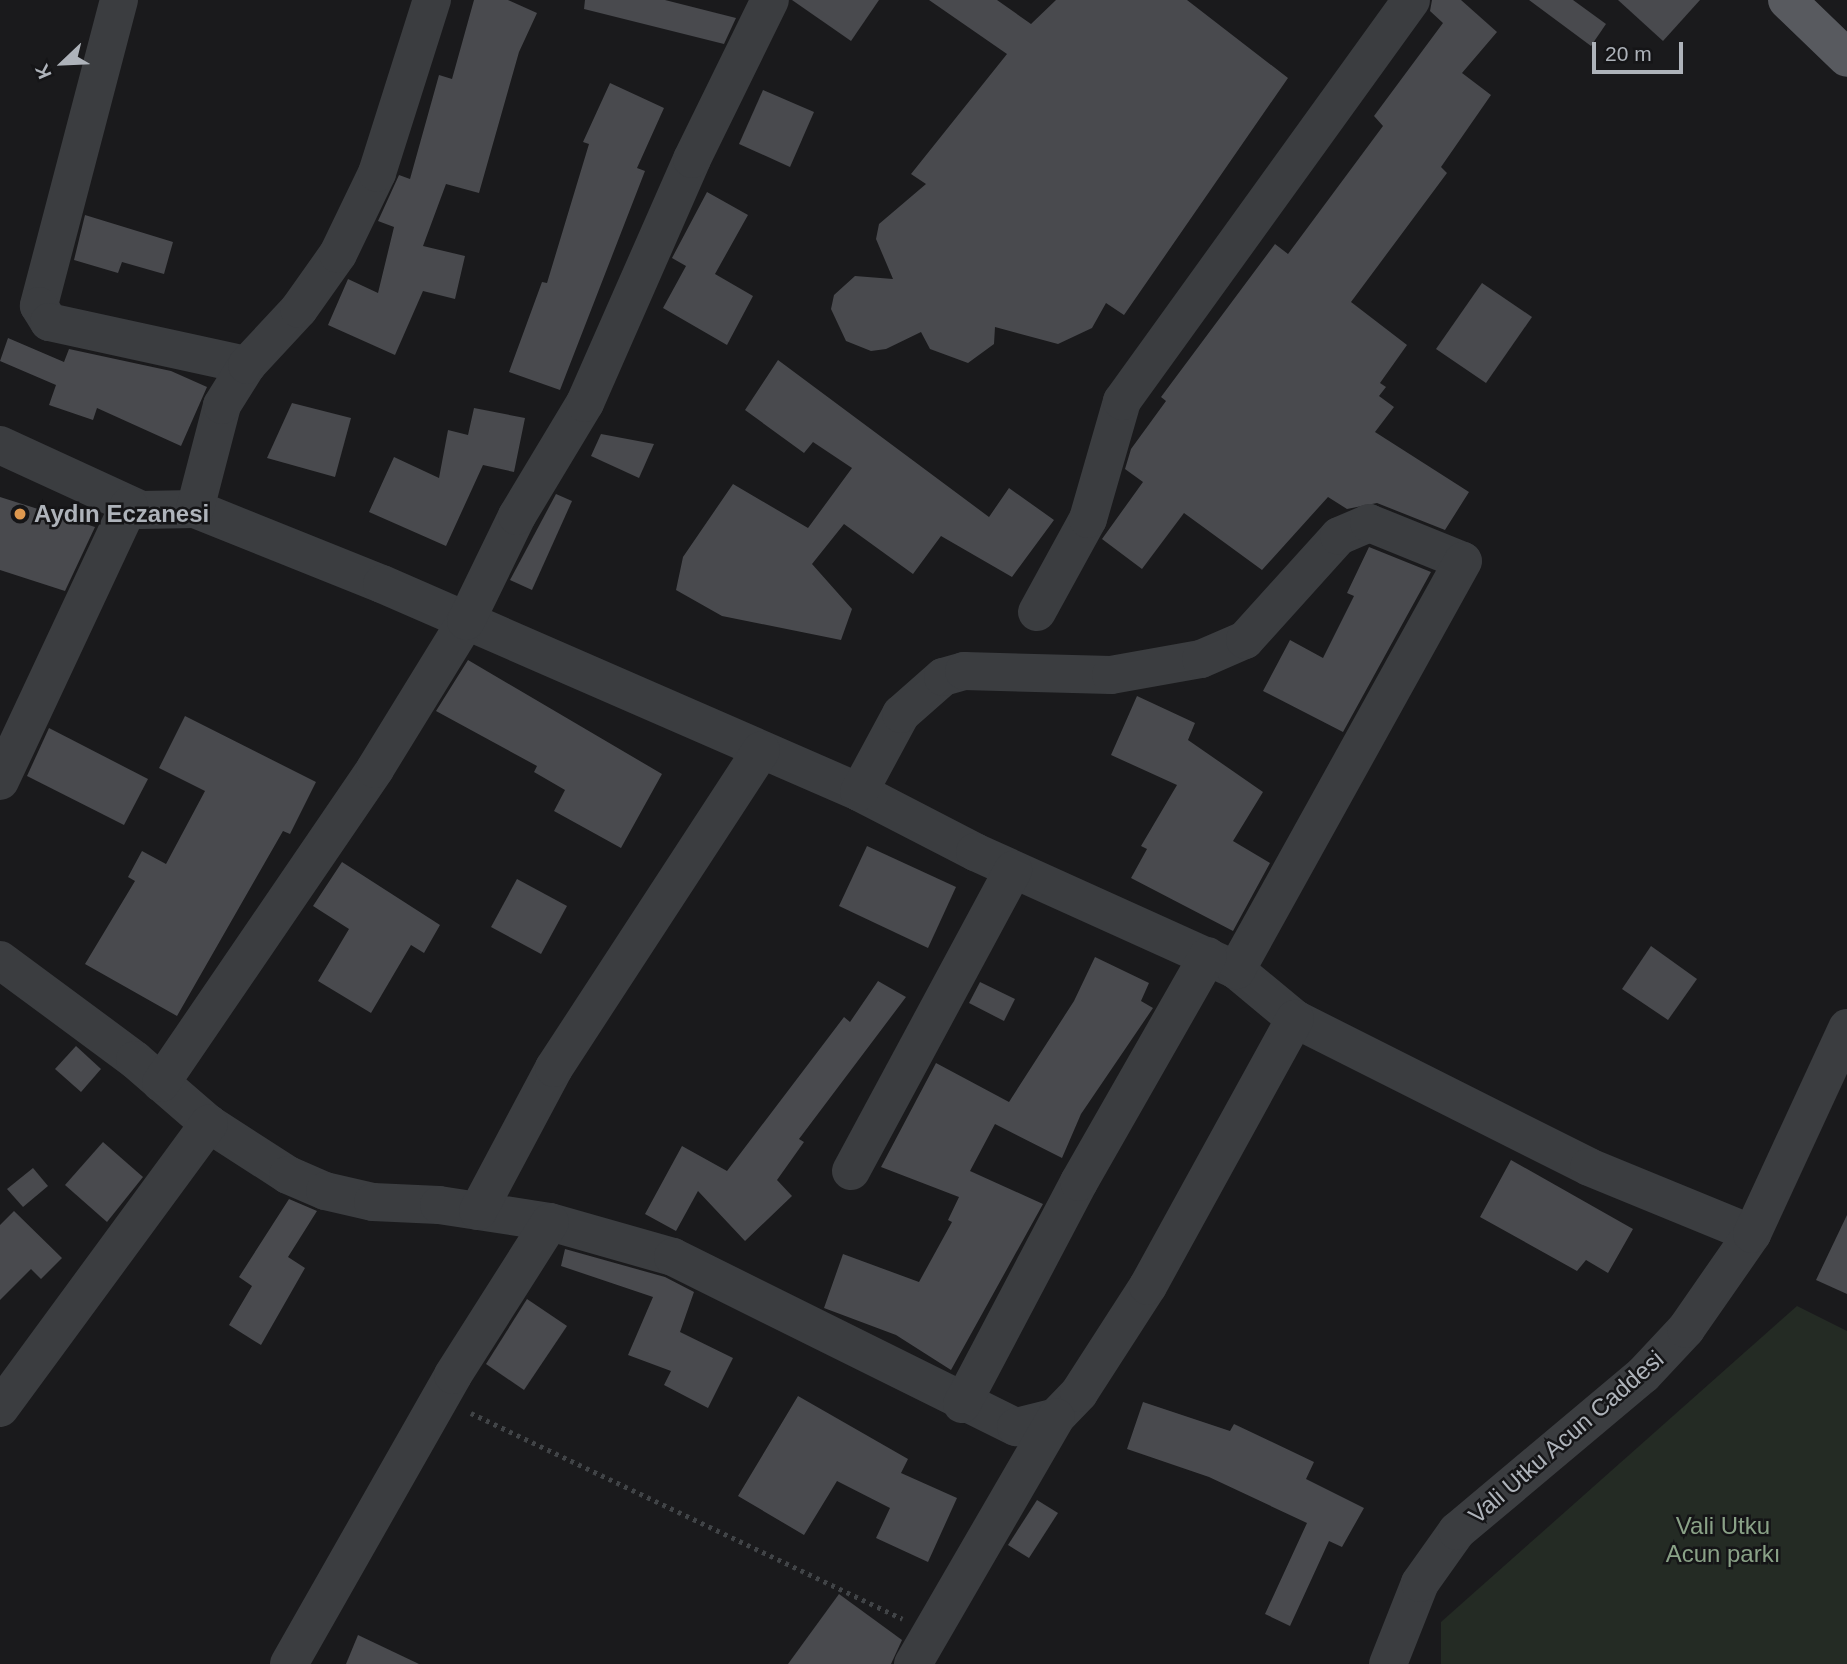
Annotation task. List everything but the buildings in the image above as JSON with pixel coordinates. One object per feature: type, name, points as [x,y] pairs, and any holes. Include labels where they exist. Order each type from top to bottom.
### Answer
[{"type":"main road","points":[[1787,0],[1847,58]]},
{"type":"street","points":[[119,0],[39,306],[49,322],[247,365]]},
{"type":"street","points":[[195,509],[222,405],[247,365],[299,309],[338,254],[377,173],[432,0]]},
{"type":"street","points":[[161,1083],[375,769],[466,621],[517,516],[585,403],[692,159],[770,0]]},
{"type":"street","points":[[1037,612],[1088,519],[1122,401],[1411,0]]},
{"type":"street","points":[[0,445],[129,506],[195,509],[466,621],[859,792],[1013,870],[1222,963],[1296,1019],[1589,1167],[1752,1234]]},
{"type":"street","points":[[0,781],[129,506]]},
{"type":"street","points":[[859,792],[901,714],[943,677],[964,671],[1111,675],[1202,659],[1245,640],[1339,536],[1369,523],[1463,561],[1222,963],[1079,1182],[962,1404]]},
{"type":"street","points":[[478,1211],[554,1068],[761,750]]},
{"type":"street","points":[[851,1171],[1013,870]]},
{"type":"street","points":[[0,960],[161,1083],[209,1124],[288,1175],[325,1191],[373,1202],[478,1211],[550,1222],[673,1257],[962,1404],[1016,1427],[1055,1417]]},
{"type":"street","points":[[921,1648],[1055,1417],[1079,1393],[1148,1286],[1296,1019]]},
{"type":"street","name":"Vali Utku Acun Caddesi","points":[[1388,1664],[1420,1583],[1457,1531],[1643,1375],[1686,1329],[1752,1234],[1847,1028]]},
{"type":"street","points":[[0,1408],[209,1124]]},
{"type":"street","points":[[289,1664],[441,1397],[550,1222]]},
{"type":"path","points":[[441,1397],[921,1648]]},
{"type":"green space","name":"Vali Utku Acun parkı","points":[[1797,1306],[1847,1331],[1847,1664],[1441,1664],[1441,1622]]},
{"type":"place","name":"Aydın Eczanesi","points":[[20,514]]}]
